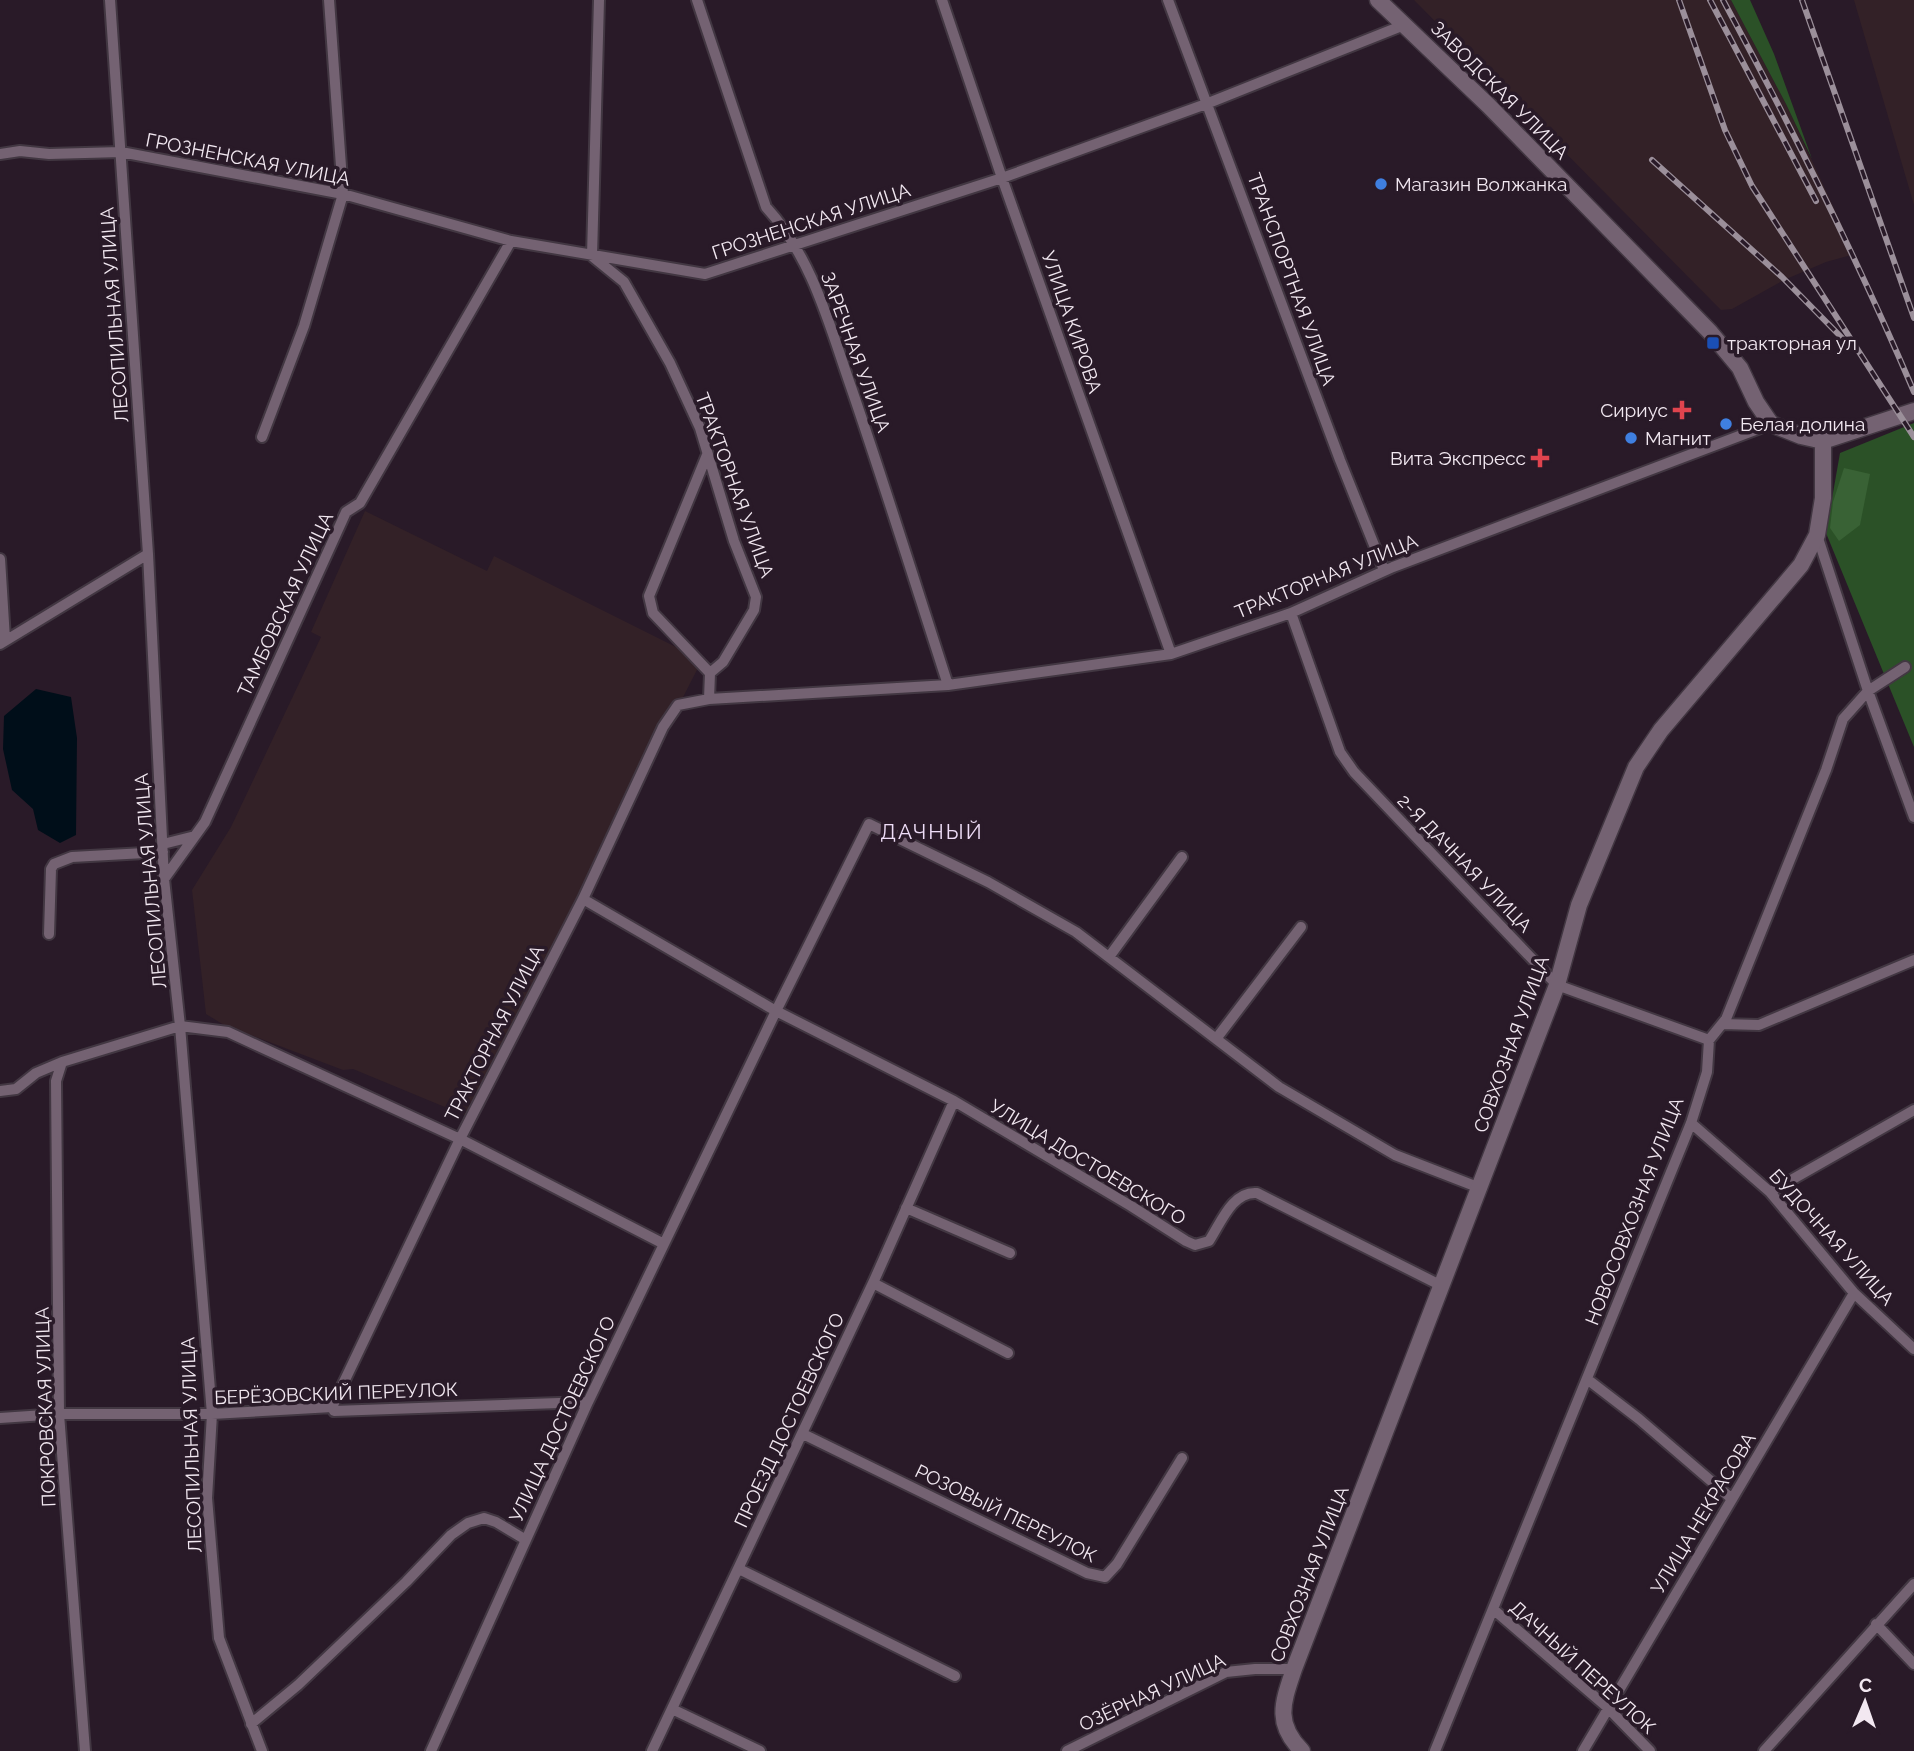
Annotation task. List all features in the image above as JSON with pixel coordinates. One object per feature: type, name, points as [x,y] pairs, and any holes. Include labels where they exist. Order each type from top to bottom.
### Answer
[{"type":"street","name":"ЛЕСОПИЛЬНАЯ УЛИЦА","points":[[110,0],[148,554],[164,879],[180,1026],[212,1414],[207,1497],[219,1638],[262,1751]]},
{"type":"street","points":[[262,437],[304,326],[343,194],[329,0]]},
{"type":"street","points":[[592,256],[599,0]]},
{"type":"street","name":"ЗАРЕЧНАЯ УЛИЦА","points":[[697,0],[766,206],[778,220],[812,276],[868,437],[948,685]]},
{"type":"street","name":"УЛИЦА КИРОВА","points":[[942,0],[1002,178],[1171,654]]},
{"type":"street","name":"ТРАНСПОРТНАЯ УЛИЦА","points":[[1168,0],[1340,460],[1384,570]]},
{"type":"street","name":"ЗАВОДСКАЯ УЛИЦА","points":[[1378,0],[1489,106],[1702,324],[1740,369],[1756,402],[1771,424]]},
{"type":"street","name":"ГРОЗНЕНСКАЯ УЛИЦА","points":[[0,154],[20,151],[49,154],[121,152],[343,194],[511,241],[705,274],[1002,178],[1206,104],[1404,25]]},
{"type":"street","name":"ТАМБОВСКАЯ УЛИЦА","points":[[164,879],[205,822],[346,512],[360,503],[511,241]]},
{"type":"street","name":"ТРАКТОРНАЯ УЛИЦА","points":[[592,256],[624,282],[670,363],[700,428],[734,541],[756,597],[754,610],[723,662],[710,673]]},
{"type":"street","points":[[1771,424],[1823,441],[1914,411]]},
{"type":"street","name":"ТРАКТОРНАЯ УЛИЦА","points":[[332,1407],[460,1139],[583,899],[663,727],[678,705],[709,699],[948,685],[1171,654],[1291,614],[1384,570],[1771,424]]},
{"type":"street","name":"СОВХОЗНАЯ УЛИЦА","points":[[1294,1748],[1284,1723],[1285,1700],[1294,1669],[1557,985],[1579,905],[1636,766],[1661,730],[1801,565],[1817,535],[1823,498],[1823,441]]},
{"type":"street","points":[[707,455],[649,596],[653,612],[710,673],[709,699]]},
{"type":"street","points":[[1817,535],[1868,691],[1914,817]]},
{"type":"street","points":[[0,559],[3,642],[148,554]]},
{"type":"street","name":"2-Я ДАЧНАЯ УЛИЦА","points":[[1291,614],[1340,752],[1354,772],[1557,985],[1709,1040]]},
{"type":"street","points":[[1709,1040],[1722,1024],[1821,782],[1843,719],[1868,691],[1905,667]]},
{"type":"street","name":"УЛИЦА ДОСТОЕВСКОГО","points":[[431,1751],[588,1402],[869,824],[988,882],[1076,932],[1109,957]]},
{"type":"street","points":[[49,934],[51,869],[54,864],[72,857],[163,848],[195,836]]},
{"type":"street","points":[[1182,858],[1109,957],[1279,1087],[1395,1155],[1480,1188]]},
{"type":"street","name":"УЛИЦА ДОСТОЕВСКОГО","points":[[583,899],[776,1011],[954,1101],[1195,1245],[1209,1241],[1238,1197],[1250,1192],[1257,1193],[1442,1286]]},
{"type":"street","points":[[1216,1039],[1301,927]]},
{"type":"street","points":[[1722,1024],[1759,1026],[1914,960]]},
{"type":"street","points":[[0,1091],[16,1089],[36,1073],[62,1062],[180,1026],[228,1031],[460,1139],[664,1244]]},
{"type":"street","name":"НОВОСОВХОЗНАЯ УЛИЦА","points":[[1436,1751],[1691,1123],[1707,1072],[1709,1040]]},
{"type":"street","name":"ПОКРОВСКАЯ УЛИЦА","points":[[62,1062],[56,1081],[59,1414],[85,1751]]},
{"type":"street","name":"ПРОЕЗД ДОСТОЕВСКОГО","points":[[652,1751],[803,1434],[954,1101]]},
{"type":"street","points":[[1770,1192],[1914,1110]]},
{"type":"street","name":"БУДОЧНАЯ УЛИЦА","points":[[1691,1123],[1770,1192],[1854,1293],[1914,1349]]},
{"type":"street","points":[[906,1208],[1010,1253]]},
{"type":"street","points":[[873,1283],[1008,1353]]},
{"type":"street","name":"УЛИЦА НЕКРАСОВА","points":[[1583,1751],[1854,1293]]},
{"type":"street","points":[[1587,1379],[1639,1419],[1731,1499]]},
{"type":"street","name":"БЕРЁЗОВСКИЙ ПЕРЕУЛОК","points":[[0,1418],[59,1414],[212,1414],[332,1407],[334,1411],[588,1402]]},
{"type":"street","name":"РОЗОВЫЙ ПЕРЕУЛОК","points":[[803,1434],[1087,1573],[1105,1577],[1118,1564],[1182,1458]]},
{"type":"street","name":"УЛИЦА ДОСТОЕВСКОГО","points":[[251,1724],[298,1685],[451,1535],[468,1523],[484,1518],[526,1540]]},
{"type":"street","points":[[738,1569],[955,1676]]},
{"type":"street","points":[[1764,1751],[1914,1584]]},
{"type":"street","name":"ДАЧНЫЙ ПЕРЕУЛОК","points":[[1493,1609],[1607,1707],[1650,1751]]},
{"type":"street","points":[[1876,1624],[1914,1664]]},
{"type":"street","name":"ОЗЁРНАЯ УЛИЦА","points":[[1067,1751],[1226,1672],[1294,1669]]},
{"type":"street","points":[[672,1709],[760,1751]]},
{"type":"shaded area","points":[[1414,0],[1731,0],[1786,104],[1855,254],[1826,262],[1784,280],[1732,309],[1721,310]]},
{"type":"shaded area","points":[[1854,0],[1914,0],[1914,205]]},
{"type":"shaded area","points":[[365,511],[487,571],[494,556],[702,660],[469,1117],[353,1069],[343,1070],[224,1025],[206,1014],[192,890],[231,827],[321,637],[311,632]]},
{"type":"green space","points":[[1731,0],[1750,0],[1774,54],[1812,159],[1786,104]]},
{"type":"green space","points":[[1914,423],[1914,747],[1826,533],[1840,453]]},
{"type":"green space","points":[[1844,468],[1870,474],[1860,525],[1839,541],[1830,528],[1833,502]]},
{"type":"water","points":[[36,689],[71,697],[77,738],[76,835],[60,843],[38,830],[33,809],[12,790],[3,749],[4,716]]},
{"type":"railway","points":[[1679,0],[1725,130],[1752,186],[1914,437]]},
{"type":"railway","points":[[1710,0],[1816,201]]},
{"type":"railway","points":[[1723,0],[1823,194],[1914,392]]},
{"type":"railway","points":[[1802,0],[1914,318]]},
{"type":"railway","points":[[1652,160],[1782,277],[1847,343]]},
{"type":"place","name":"Магазин Волжанка","points":[[1381,184]]},
{"type":"place","name":"тракторная ул","points":[[1713,343]]},
{"type":"place","name":"Сириус","points":[[1682,410]]},
{"type":"place","name":"Белая долина","points":[[1726,424]]},
{"type":"place","name":"Магнит","points":[[1631,438]]},
{"type":"place","name":"Вита Экспресс","points":[[1540,458]]},
{"type":"district","name":"ДАЧНЫЙ","points":[[932,831]]}]
